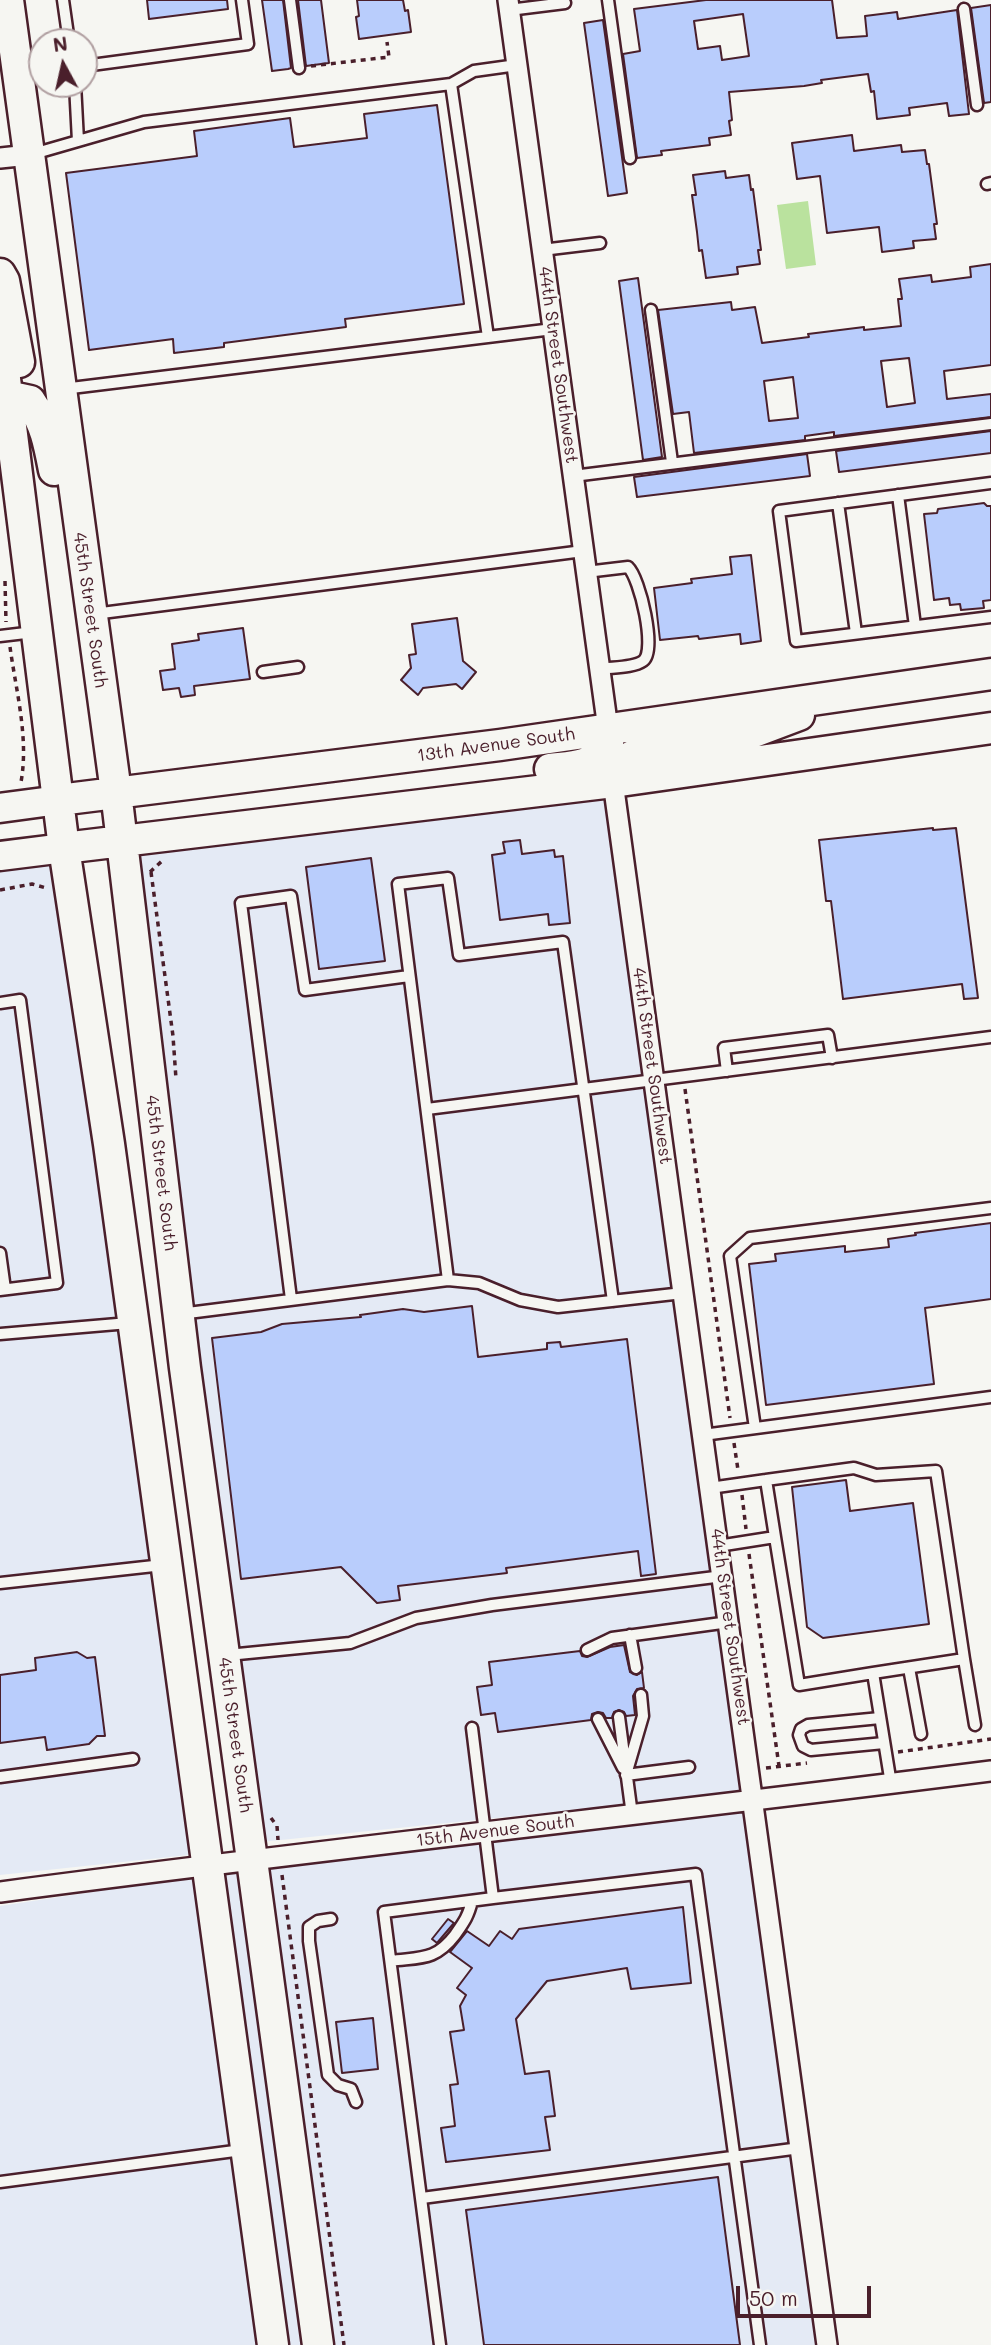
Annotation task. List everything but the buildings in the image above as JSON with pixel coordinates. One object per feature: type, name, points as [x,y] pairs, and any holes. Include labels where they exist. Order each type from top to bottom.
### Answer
[{"type":"main road","name":"45th Street South","points":[[8,0],[14,157],[62,389],[90,615],[116,792],[120,840],[138,874],[179,1314],[318,2345]]},
{"type":"main road","points":[[0,274],[4,281],[19,361],[26,380],[39,390],[62,389]]},
{"type":"main road","points":[[0,339],[4,397],[64,848],[167,1564],[206,1865],[274,2345]]},
{"type":"main road","points":[[4,397],[30,401],[47,433],[70,552],[90,615]]},
{"type":"main road","name":"13th Avenue South","points":[[0,808],[500,746],[991,674]]},
{"type":"main road","points":[[613,782],[621,762],[636,754],[653,749],[737,738],[852,696]]},
{"type":"main road","points":[[0,856],[613,782],[991,728]]},
{"type":"main road","points":[[372,810],[469,779],[589,764],[608,748],[608,729]]},
{"type":"main road","points":[[97,1068],[124,1158],[146,1296],[166,1314],[179,1314]]},
{"type":"main road","points":[[133,1322],[146,1322],[160,1334],[168,1349],[192,1520],[209,1547]]},
{"type":"main road","points":[[167,1564],[181,1562],[193,1569],[199,1583],[206,1643],[215,1670],[228,1688]]},
{"type":"main road","points":[[257,2227],[277,2266],[287,2345]]},
{"type":"street","name":"44th Street Southwest","points":[[509,5],[608,729]]},
{"type":"street","name":"44th Street Southwest","points":[[613,782],[827,2345]]},
{"type":"street","name":"15th Avenue South","points":[[0,1892],[991,1771]]},
{"type":"lane","points":[[63,0],[67,28]]},
{"type":"lane","points":[[98,64],[248,44],[242,0]]},
{"type":"lane","points":[[290,0],[299,68]]},
{"type":"lane","points":[[608,0],[630,158]]},
{"type":"lane","points":[[509,5],[565,3]]},
{"type":"lane","points":[[964,9],[977,105]]},
{"type":"lane","points":[[14,157],[144,122],[451,84],[474,71],[517,65]]},
{"type":"lane","points":[[451,84],[488,337]]},
{"type":"lane","points":[[76,98],[78,141]]},
{"type":"lane","points":[[542,250],[600,243]]},
{"type":"lane","points":[[651,310],[672,462]]},
{"type":"lane","points":[[62,389],[553,329]]},
{"type":"lane","points":[[573,476],[991,424]]},
{"type":"lane","points":[[991,483],[779,511],[796,641],[991,617]]},
{"type":"lane","points":[[898,495],[915,626]]},
{"type":"lane","points":[[838,503],[856,634]]},
{"type":"lane","points":[[90,615],[583,551]]},
{"type":"lane","points":[[586,572],[628,567],[633,572],[649,643],[648,655],[642,662],[600,669]]},
{"type":"lane","points":[[0,636],[37,632]]},
{"type":"lane","points":[[263,672],[298,667]]},
{"type":"lane","points":[[448,1280],[398,884],[448,878],[459,956],[563,942],[613,1301]]},
{"type":"lane","points":[[291,1300],[241,903],[291,897],[305,990],[409,976]]},
{"type":"lane","points":[[0,1003],[20,1000],[57,1283],[2,1289],[0,1253]]},
{"type":"lane","points":[[727,1071],[724,1048],[776,1041],[828,1035],[832,1058]]},
{"type":"lane","points":[[427,1109],[991,1037]]},
{"type":"lane","points":[[755,1428],[730,1256],[750,1238],[991,1208]]},
{"type":"lane","points":[[179,1314],[448,1280],[479,1283],[520,1300],[558,1307],[683,1293]]},
{"type":"lane","points":[[0,1335],[133,1322]]},
{"type":"lane","points":[[703,1435],[991,1397]]},
{"type":"lane","points":[[710,1488],[854,1468],[876,1475],[936,1471],[975,1725]]},
{"type":"lane","points":[[766,1480],[799,1685],[964,1659]]},
{"type":"lane","points":[[718,1546],[775,1537]]},
{"type":"lane","points":[[0,1583],[167,1564]]},
{"type":"lane","points":[[223,1655],[350,1643],[416,1618],[492,1605],[723,1576]]},
{"type":"lane","points":[[587,1650],[630,1636],[729,1622]]},
{"type":"lane","points":[[630,1636],[636,1668]]},
{"type":"lane","points":[[909,1668],[921,1734]]},
{"type":"lane","points":[[873,1673],[891,1784]]},
{"type":"lane","points":[[626,1775],[643,1716],[641,1695]]},
{"type":"lane","points":[[619,1717],[632,1816]]},
{"type":"lane","points":[[880,1718],[808,1726],[801,1729],[799,1735],[803,1746],[811,1750],[884,1744]]},
{"type":"lane","points":[[598,1719],[626,1775]]},
{"type":"lane","points":[[472,1728],[493,1898]]},
{"type":"lane","points":[[0,1777],[133,1759]]},
{"type":"lane","points":[[626,1775],[689,1767]]},
{"type":"lane","points":[[440,2345],[384,1912],[696,1874],[760,2345]]},
{"type":"lane","points":[[391,1961],[431,1956],[443,1951],[468,1917],[472,1901]]},
{"type":"lane","points":[[331,1919],[318,1921],[309,1927],[309,1941],[328,2076],[338,2085],[351,2090],[356,2102]]},
{"type":"lane","points":[[422,2197],[800,2148]]},
{"type":"lane","points":[[0,2182],[247,2149]]},
{"type":"path","points":[[299,68],[389,57],[387,43]]},
{"type":"path","points":[[12,663],[24,765],[20,784]]},
{"type":"path","points":[[0,890],[32,884],[42,888],[69,883]]},
{"type":"path","points":[[284,1889],[344,2345]]},
{"type":"shaded area","points":[[605,791],[741,1793],[261,1842],[127,845]]},
{"type":"shaded area","points":[[56,856],[198,1854],[0,1875],[0,863]]},
{"type":"shaded area","points":[[748,1811],[821,2345],[0,2345],[0,1906],[230,1871]]},
{"type":"green space","points":[[808,201],[816,265],[786,269],[777,205]]}]
